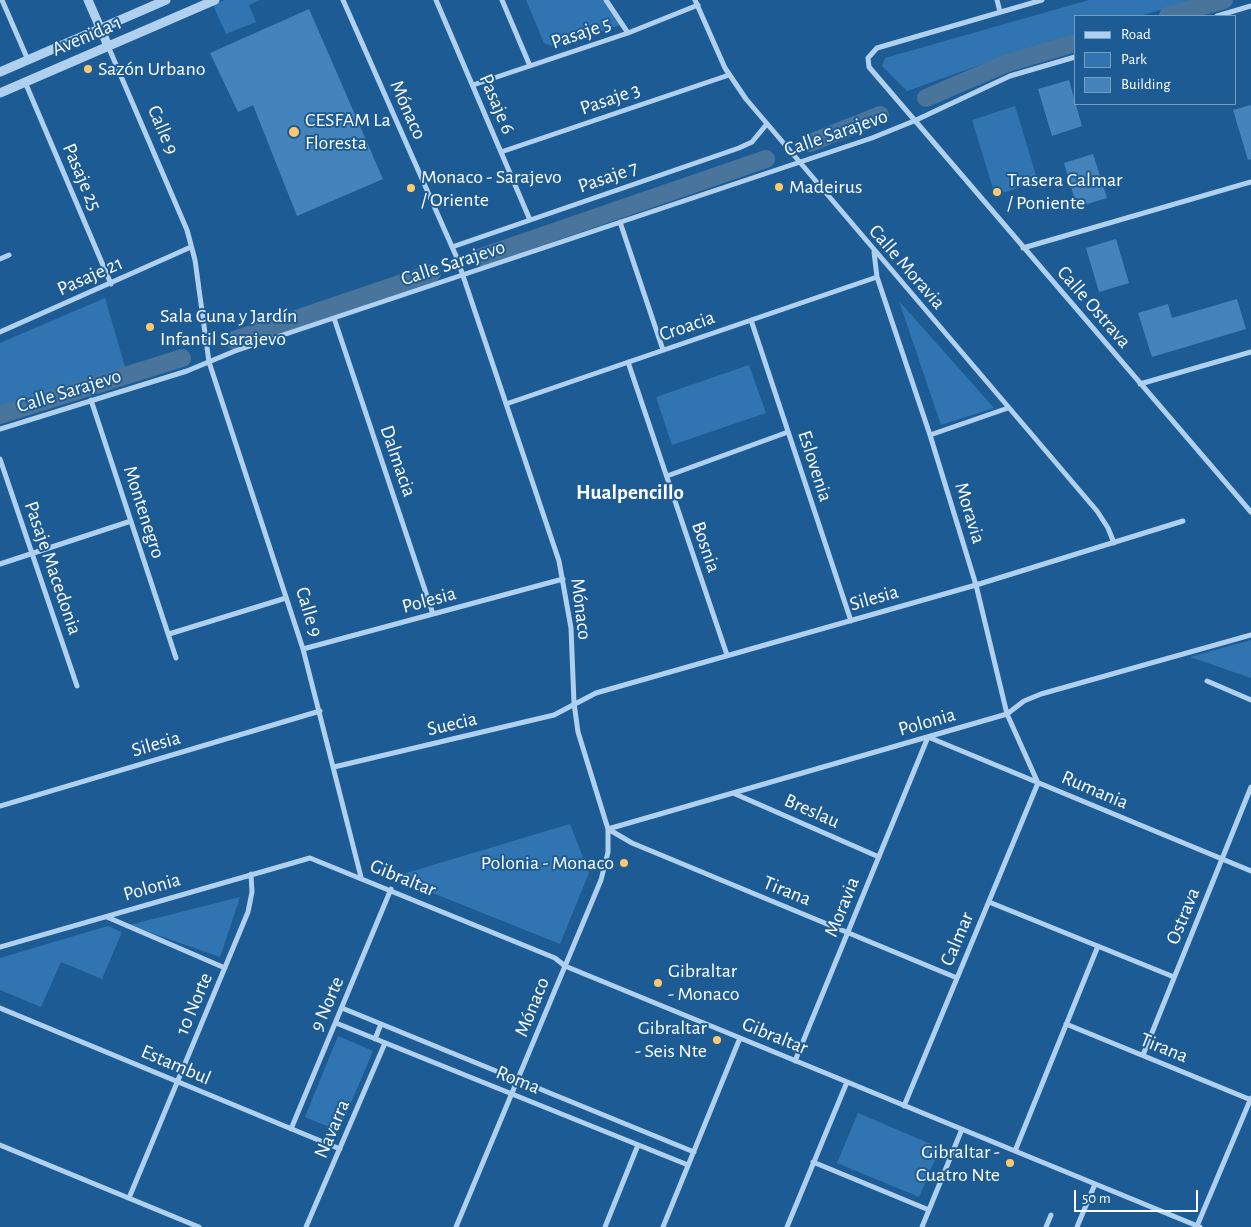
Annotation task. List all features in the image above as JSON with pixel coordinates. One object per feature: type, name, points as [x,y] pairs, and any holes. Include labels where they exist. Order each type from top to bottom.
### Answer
[{"type":"street","points":[[2,0],[28,60]]},
{"type":"street","name":"Calle 9","points":[[88,0],[181,215],[191,247],[195,260],[209,362],[303,649],[361,877]]},
{"type":"street","name":"Avenida 1","points":[[0,72],[166,0]]},
{"type":"street","name":"Avenida 1","points":[[0,93],[214,0]]},
{"type":"street","name":"Mónaco","points":[[343,0],[464,275],[563,579],[570,628],[574,703],[578,732],[608,829],[605,866],[456,1227]]},
{"type":"street","name":"Pasaje 6","points":[[436,0],[530,220]]},
{"type":"street","points":[[502,0],[530,66]]},
{"type":"street","points":[[606,0],[628,33]]},
{"type":"street","points":[[997,0],[1000,12]]},
{"type":"street","name":"Calle Sarajevo","points":[[914,121],[869,67],[870,54],[877,48],[1042,0]]},
{"type":"street","name":"Pasaje 5","points":[[473,86],[628,33],[697,3]]},
{"type":"street","name":"Calle Moravia","points":[[697,3],[729,75],[766,125],[1097,511],[1108,528],[1114,543]]},
{"type":"street","points":[[1220,15],[1251,6]]},
{"type":"street","name":"Calle Sarajevo","points":[[0,429],[209,362],[334,318],[798,163],[914,121],[1010,76],[1074,57]]},
{"type":"street","name":"Pasaje 3","points":[[501,152],[729,75]]},
{"type":"street","name":"Pasaje 25","points":[[24,82],[111,284]]},
{"type":"street","name":"Calle Ostrava","points":[[914,121],[1251,512]]},
{"type":"street","name":"Pasaje 7","points":[[452,246],[739,148],[752,142],[766,125]]},
{"type":"street","points":[[1023,248],[1251,182]]},
{"type":"street","points":[[620,222],[663,350]]},
{"type":"street","name":"Pasaje 21","points":[[0,332],[191,247]]},
{"type":"street","name":"Moravia","points":[[874,252],[877,278],[930,435],[976,585],[1007,714],[1038,783]]},
{"type":"street","points":[[0,259],[9,255]]},
{"type":"street","name":"Croacia","points":[[506,404],[877,278]]},
{"type":"street","name":"Dalmacia","points":[[334,318],[433,614]]},
{"type":"street","name":"Eslovenia","points":[[751,320],[851,621]]},
{"type":"street","points":[[1140,384],[1251,352]]},
{"type":"street","name":"Bosnia","points":[[628,362],[727,655]]},
{"type":"street","name":"Montenegro","points":[[91,400],[176,658]]},
{"type":"street","points":[[930,435],[1008,408]]},
{"type":"street","points":[[667,476],[788,432]]},
{"type":"street","name":"Pasaje Macedonia","points":[[0,459],[77,686]]},
{"type":"street","points":[[0,564],[131,521]]},
{"type":"street","name":"Silesia","points":[[574,703],[596,693],[976,585],[1183,521]]},
{"type":"street","name":"Polesia","points":[[303,649],[563,579]]},
{"type":"street","points":[[169,634],[286,598]]},
{"type":"street","name":"Polonia","points":[[608,829],[1007,714],[1024,701],[1042,694],[1251,635]]},
{"type":"street","points":[[1206,681],[1251,700]]},
{"type":"street","name":"Suecia","points":[[334,768],[554,715],[574,703]]},
{"type":"street","name":"Silesia","points":[[0,806],[320,711]]},
{"type":"street","name":"Moravia","points":[[795,1061],[928,737]]},
{"type":"street","name":"Rumania","points":[[928,737],[1251,871]]},
{"type":"street","name":"Calmar","points":[[904,1106],[1038,783]]},
{"type":"street","name":"Ostrava","points":[[1143,1055],[1251,787]]},
{"type":"street","name":"Breslau","points":[[733,793],[879,857]]},
{"type":"street","name":"Tirana","points":[[608,829],[632,843],[958,978]]},
{"type":"street","name":"Polonia","points":[[0,947],[313,858]]},
{"type":"street","name":"Gibraltar","points":[[313,858],[555,958],[565,966],[1199,1227]]},
{"type":"street","name":"10 Norte","points":[[129,1198],[248,912],[252,892],[252,874]]},
{"type":"street","name":"9 Norte","points":[[291,1129],[391,890]]},
{"type":"street","points":[[989,902],[1174,977]]},
{"type":"street","points":[[106,916],[224,968]]},
{"type":"street","points":[[1015,1151],[1098,946]]},
{"type":"street","name":"Estambul","points":[[0,1008],[340,1149]]},
{"type":"street","name":"Roma","points":[[342,1008],[694,1152]]},
{"type":"street","name":"Roma","points":[[336,1023],[688,1165]]},
{"type":"street","points":[[375,1039],[381,1024]]},
{"type":"street","name":"Tirana","points":[[1066,1024],[1251,1099]]},
{"type":"street","points":[[663,1227],[740,1038]]},
{"type":"street","name":"Navarra","points":[[306,1227],[385,1043]]},
{"type":"street","points":[[786,1227],[847,1082]]},
{"type":"street","points":[[1199,1227],[1251,1099]]},
{"type":"street","points":[[922,1227],[962,1129]]},
{"type":"street","points":[[0,1145],[199,1227]]},
{"type":"street","points":[[605,1227],[638,1145]]},
{"type":"street","points":[[813,1162],[928,1210]]},
{"type":"street","points":[[1078,1227],[1095,1184]]},
{"type":"street","points":[[1046,1227],[1051,1215]]},
{"type":"green space","points":[[225,0],[260,0],[249,5],[256,22],[226,34],[213,5]]},
{"type":"green space","points":[[526,0],[603,0],[620,25],[555,47],[544,43]]},
{"type":"green space","points":[[1089,0],[1195,0],[1143,15],[1074,15],[1074,36],[1005,56],[907,91],[882,66],[885,58]]},
{"type":"green space","points":[[1015,106],[1038,182],[995,195],[972,120]]},
{"type":"green space","points":[[105,298],[128,377],[0,419],[0,343]]},
{"type":"green space","points":[[899,301],[994,408],[941,425]]},
{"type":"green space","points":[[749,365],[766,413],[672,445],[656,397]]},
{"type":"green space","points":[[1251,640],[1251,678],[1190,657]]},
{"type":"green space","points":[[570,824],[589,873],[560,944],[393,877]]},
{"type":"green space","points":[[240,897],[220,957],[129,925]]},
{"type":"green space","points":[[108,926],[122,932],[102,979],[61,962],[41,1007],[0,990],[0,958]]},
{"type":"green space","points":[[338,1036],[373,1051],[339,1131],[305,1117]]},
{"type":"green space","points":[[858,1113],[940,1148],[919,1197],[837,1163]]},
{"type":"building","points":[[309,9],[383,179],[297,216],[253,105],[238,112],[210,53]]},
{"type":"building","points":[[1069,80],[1074,105],[1076,105],[1082,126],[1052,136],[1038,89]]},
{"type":"building","points":[[1251,105],[1251,159],[1248,160],[1233,110]]},
{"type":"building","points":[[1093,154],[1107,198],[1077,207],[1064,163]]},
{"type":"building","points":[[1116,239],[1129,283],[1099,292],[1086,248]]},
{"type":"building","points":[[1237,299],[1246,329],[1152,357],[1138,313],[1168,304],[1172,318]]},
{"type":"waterway","points":[[1172,15],[1224,0]]},
{"type":"waterway","points":[[926,98],[1005,64],[1074,43]]},
{"type":"waterway","points":[[810,143],[880,115]]},
{"type":"waterway","points":[[481,257],[766,159]]},
{"type":"waterway","points":[[234,340],[432,273]]},
{"type":"waterway","points":[[0,415],[182,358]]},
{"type":"place","name":"Sazón Urbano","points":[[88,69]]},
{"type":"place","name":"CESFAM La Floresta","points":[[294,132]]},
{"type":"place","name":"Madeirus","points":[[779,187]]},
{"type":"place","name":"Monaco - Sarajevo / Oriente","points":[[411,188]]},
{"type":"place","name":"Trasera Calmar / Poniente","points":[[997,192]]},
{"type":"place","name":"Sala Cuna y Jardín Infantil Sarajevo","points":[[150,327]]},
{"type":"place","name":"Polonia - Monaco","points":[[624,863]]},
{"type":"place","name":"Gibraltar - Monaco","points":[[658,983]]},
{"type":"place","name":"Gibraltar - Seis Nte","points":[[717,1040]]},
{"type":"place","name":"Gibraltar - Cuatro Nte","points":[[1010,1163]]},
{"type":"district","name":"Hualpencillo","points":[[630,493]]}]
